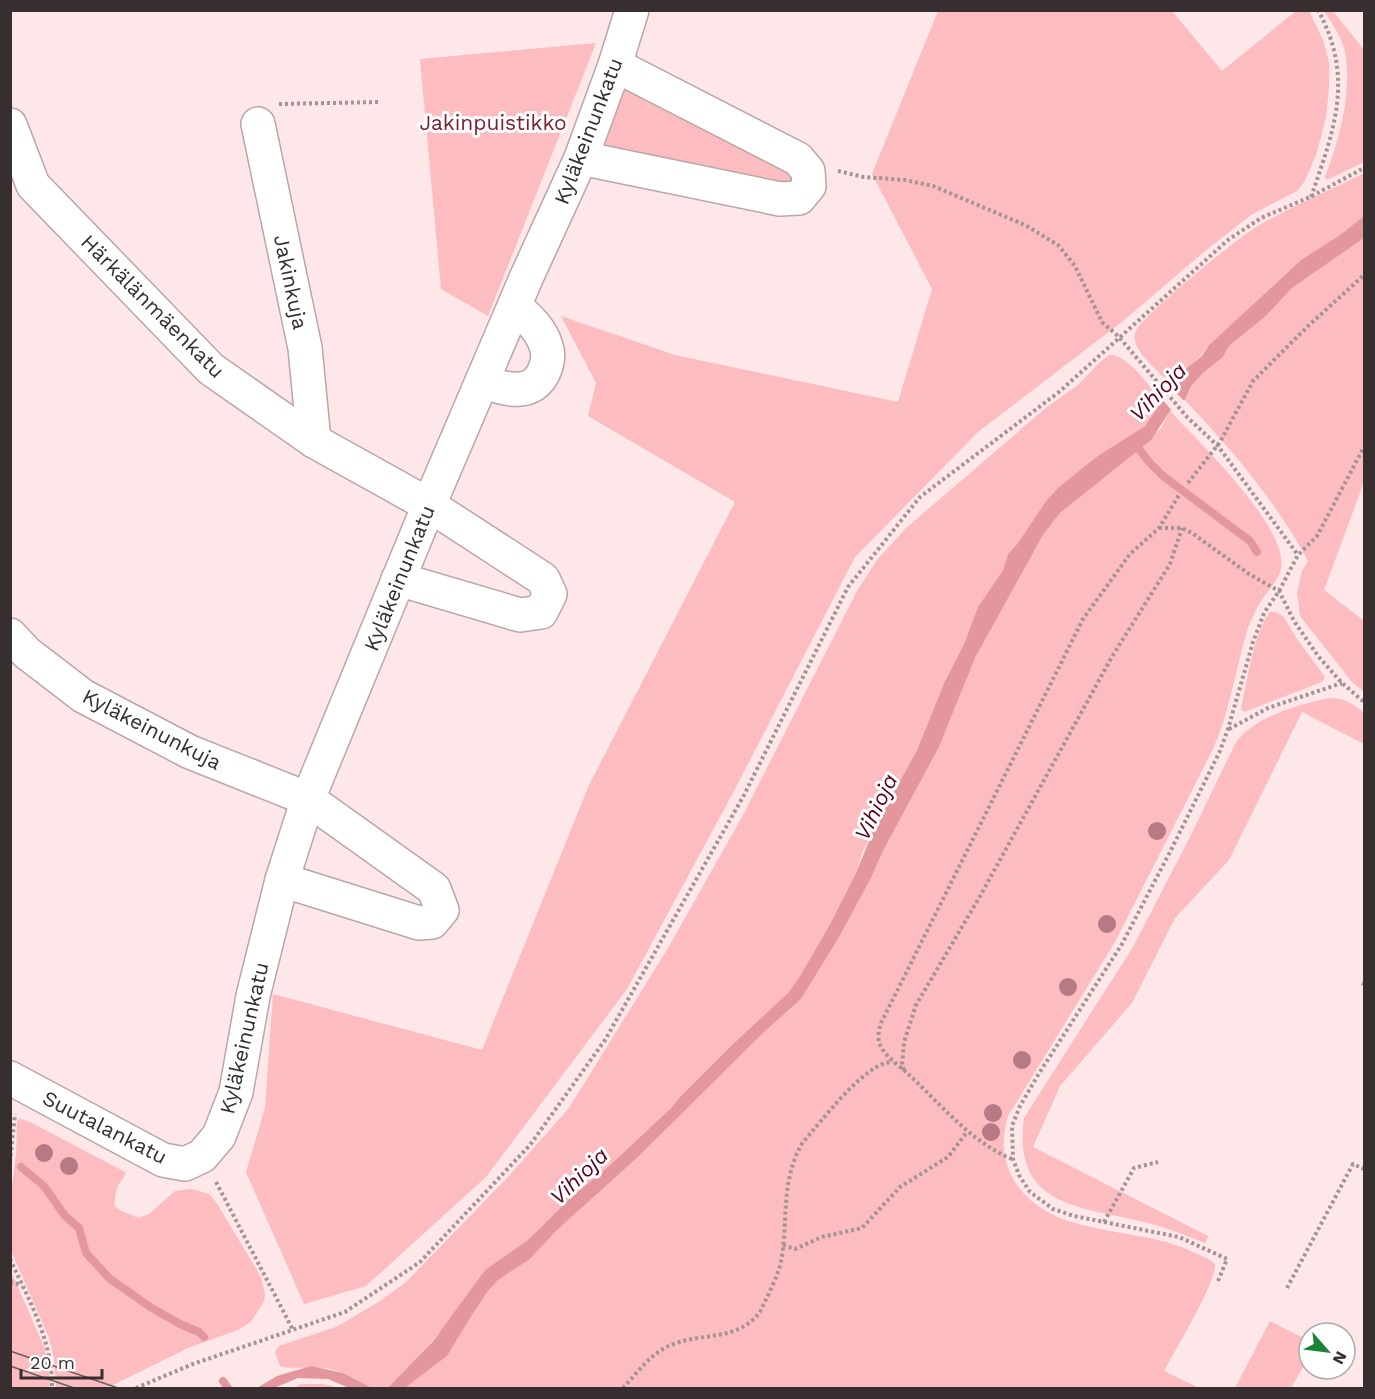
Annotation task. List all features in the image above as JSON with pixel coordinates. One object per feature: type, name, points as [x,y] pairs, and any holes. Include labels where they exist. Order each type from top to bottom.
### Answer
[{"type":"street","name":"Kyläkeinunkatu","points":[[202,1156],[219,1136],[236,1092],[253,996],[282,880],[308,799],[429,505],[581,158],[615,65],[632,10]]},
{"type":"street","points":[[581,158],[780,199],[799,198],[809,186],[808,171],[798,159],[615,65]]},
{"type":"street","name":"Jakinkuja","points":[[268,114],[305,348],[314,441]]},
{"type":"street","name":"Härkälänmäenkatu","points":[[10,125],[33,185],[211,369],[314,441],[429,505],[543,579],[550,594],[541,612],[520,615],[399,579]]},
{"type":"street","points":[[482,381],[504,389],[520,390],[534,384],[542,375],[548,355],[547,347],[532,323],[515,306]]},
{"type":"street","name":"Kyläkeinunkuja","points":[[10,635],[27,653],[83,696],[190,752],[308,799],[434,889],[442,910],[432,922],[418,923],[282,880]]},
{"type":"street","name":"Suutalankatu","points":[[17,1081],[164,1160],[185,1164],[202,1156]]},
{"type":"path","points":[[1310,197],[1337,117],[1339,83],[1335,47],[1318,10]]},
{"type":"path","points":[[268,114],[381,102]]},
{"type":"path","points":[[136,1389],[193,1364],[345,1312],[420,1262],[530,1145],[605,1040],[743,797],[848,587],[920,497],[1059,392],[1228,240],[1261,218],[1310,197],[1365,168]]},
{"type":"path","points":[[808,171],[836,170],[864,177],[905,180],[933,186],[1025,225],[1058,245],[1075,266],[1102,322],[1119,338],[1187,417],[1218,446],[1298,555]]},
{"type":"path","points":[[1188,483],[1218,446],[1253,381],[1307,327],[1365,275]]},
{"type":"path","points":[[1218,1281],[1227,1259],[1179,1237],[1074,1216],[1053,1209],[1030,1192],[1013,1159],[1012,1126],[1020,1106],[1122,944],[1200,791],[1228,729],[1253,642],[1264,613],[1279,591],[1298,555],[1317,536],[1365,447]]},
{"type":"path","points":[[1013,1159],[994,1152],[967,1132],[893,1062],[880,1045],[881,1023],[1083,619],[1130,554],[1159,528],[1179,495]]},
{"type":"path","points":[[1159,528],[1182,528],[1192,533],[1249,574],[1279,591],[1294,621],[1318,656],[1342,683],[1365,702]]},
{"type":"path","points":[[905,1071],[902,1065],[904,1042],[916,1005],[979,898],[1113,655],[1170,564],[1182,528]]},
{"type":"path","points":[[1228,729],[1268,708],[1342,683]]},
{"type":"path","points":[[623,1389],[650,1359],[669,1346],[685,1340],[724,1335],[749,1324],[760,1312],[775,1280],[783,1245],[786,1192],[795,1158],[803,1142],[863,1075],[886,1062],[893,1062]]},
{"type":"path","points":[[10,1162],[17,1081]]},
{"type":"path","points":[[783,1245],[795,1249],[822,1237],[862,1228],[900,1187],[948,1157],[967,1132]]},
{"type":"path","points":[[202,1156],[293,1330]]},
{"type":"path","points":[[1104,1222],[1134,1168],[1158,1162]]},
{"type":"path","points":[[1287,1288],[1353,1164],[1365,1169]]},
{"type":"path","points":[[10,1259],[47,1343],[53,1374],[52,1389]]},
{"type":"path","points":[[10,1282],[22,1285]]},
{"type":"green space","points":[[938,11],[1172,11],[1222,71],[1296,11],[1309,11],[1323,40],[1329,62],[1329,87],[1326,117],[1317,152],[1305,181],[1297,191],[1251,215],[1123,321],[978,432],[855,557],[735,789],[627,989],[486,1177],[366,1286],[304,1304],[246,1172],[265,1108],[273,994],[482,1050],[589,785],[735,502],[588,416],[596,383],[561,316],[675,355],[898,402],[932,289],[872,174]]},
{"type":"green space","points":[[1324,11],[1333,11],[1364,50],[1364,162],[1327,180],[1325,177],[1343,118],[1347,72],[1343,45]]},
{"type":"green space","name":"Jakinpuistikko","points":[[596,43],[488,316],[441,289],[420,59]]},
{"type":"green space","points":[[629,87],[791,174],[791,182],[786,188],[604,147],[604,138],[620,94]]},
{"type":"green space","points":[[1364,173],[1364,216],[1340,235],[1301,260],[1209,345],[1172,386],[1145,358],[1137,346],[1135,333],[1142,323],[1188,280],[1250,231]]},
{"type":"green space","points":[[1364,238],[1364,482],[1324,590],[1364,621],[1364,692],[1352,682],[1300,616],[1297,592],[1302,571],[1308,561],[1295,539],[1252,477],[1185,400],[1191,386],[1203,373],[1223,357],[1229,346],[1266,316],[1292,288]]},
{"type":"green space","points":[[1109,355],[1116,356],[1131,365],[1162,402],[1145,426],[1099,455],[1046,501],[1008,554],[1003,570],[978,607],[917,750],[862,853],[856,873],[829,926],[788,993],[608,1167],[570,1198],[529,1239],[485,1270],[447,1324],[392,1386],[386,1389],[372,1388],[332,1369],[280,1366],[275,1352],[279,1346],[336,1327],[377,1303],[405,1283],[506,1179],[569,1108],[668,948],[742,817],[857,591],[877,560],[906,528],[1047,407],[1078,385]]},
{"type":"green space","points":[[1170,411],[1239,485],[1257,508],[1280,551],[1281,568],[1276,580],[1258,606],[1249,627],[1228,706],[1213,749],[1115,942],[1008,1116],[1004,1133],[1004,1150],[1007,1166],[1015,1182],[1031,1201],[1051,1214],[1098,1229],[1173,1244],[1203,1256],[1215,1264],[1214,1273],[1202,1300],[1164,1371],[1199,1388],[405,1388],[447,1356],[488,1291],[498,1280],[530,1259],[556,1231],[638,1157],[762,1034],[801,999],[838,939],[870,880],[884,849],[939,747],[975,658],[1043,535],[1060,513],[1161,428]]},
{"type":"green space","points":[[1270,612],[1276,612],[1284,617],[1325,677],[1322,682],[1244,712],[1241,709],[1252,658],[1260,631]]},
{"type":"green space","points":[[1329,698],[1348,702],[1364,713],[1364,744],[1302,712],[1229,860],[1175,918],[1132,1003],[1060,1086],[1033,1147],[1208,1236],[1205,1243],[1162,1227],[1077,1206],[1057,1198],[1041,1187],[1029,1170],[1023,1148],[1024,1118],[1133,947],[1235,744],[1243,734],[1265,719],[1291,708]]},
{"type":"green space","points":[[19,1118],[125,1172],[117,1187],[114,1205],[138,1218],[149,1214],[175,1191],[191,1189],[209,1194],[261,1277],[265,1294],[264,1301],[251,1322],[238,1330],[188,1348],[107,1388],[56,1388],[54,1358],[49,1338],[11,1251],[11,1194]]},
{"type":"green space","points":[[10,1269],[45,1349],[51,1388],[11,1388]]},
{"type":"green space","points":[[1270,1321],[1297,1335],[1297,1378],[1291,1388],[1235,1388]]},
{"type":"green space","points":[[302,1384],[324,1384],[339,1388],[297,1388]]},
{"type":"shaded area","points":[[1364,216],[1364,238],[1292,288],[1266,316],[1229,346],[1223,357],[1191,386],[1185,400],[1170,411],[1151,440],[1060,513],[1043,535],[975,658],[939,747],[884,849],[870,880],[838,939],[801,999],[762,1034],[638,1157],[556,1231],[530,1259],[498,1280],[488,1291],[447,1356],[405,1388],[388,1388],[434,1340],[485,1270],[529,1239],[570,1198],[608,1167],[788,993],[829,926],[856,873],[874,829],[917,750],[978,607],[1003,570],[1008,554],[1046,501],[1058,488],[1099,455],[1145,426],[1183,371],[1202,356],[1209,345],[1301,260],[1340,235]]},
{"type":"shaded area","points":[[311,1366],[343,1373],[372,1388],[349,1388],[328,1379],[298,1378],[274,1388],[257,1388],[277,1376]]},
{"type":"pier","points":[[1169,385],[1186,403],[1173,412],[1161,398]]},
{"type":"waterway","points":[[1134,442],[1163,476],[1250,541],[1257,552]]},
{"type":"waterway","points":[[21,1167],[44,1186],[65,1216],[79,1228],[86,1253],[109,1278],[150,1307],[199,1332],[204,1337]]},
{"type":"waterway","points":[[223,1381],[228,1388]]},
{"type":"tram line","points":[[10,1351],[118,1388]]},
{"type":"tram line","points":[[10,1366],[74,1388]]},
{"type":"water label","name":"Vihioja","points":[[1158,392]]},
{"type":"water label","name":"Vihioja","points":[[876,807]]},
{"type":"water label","name":"Vihioja","points":[[579,1176]]}]
